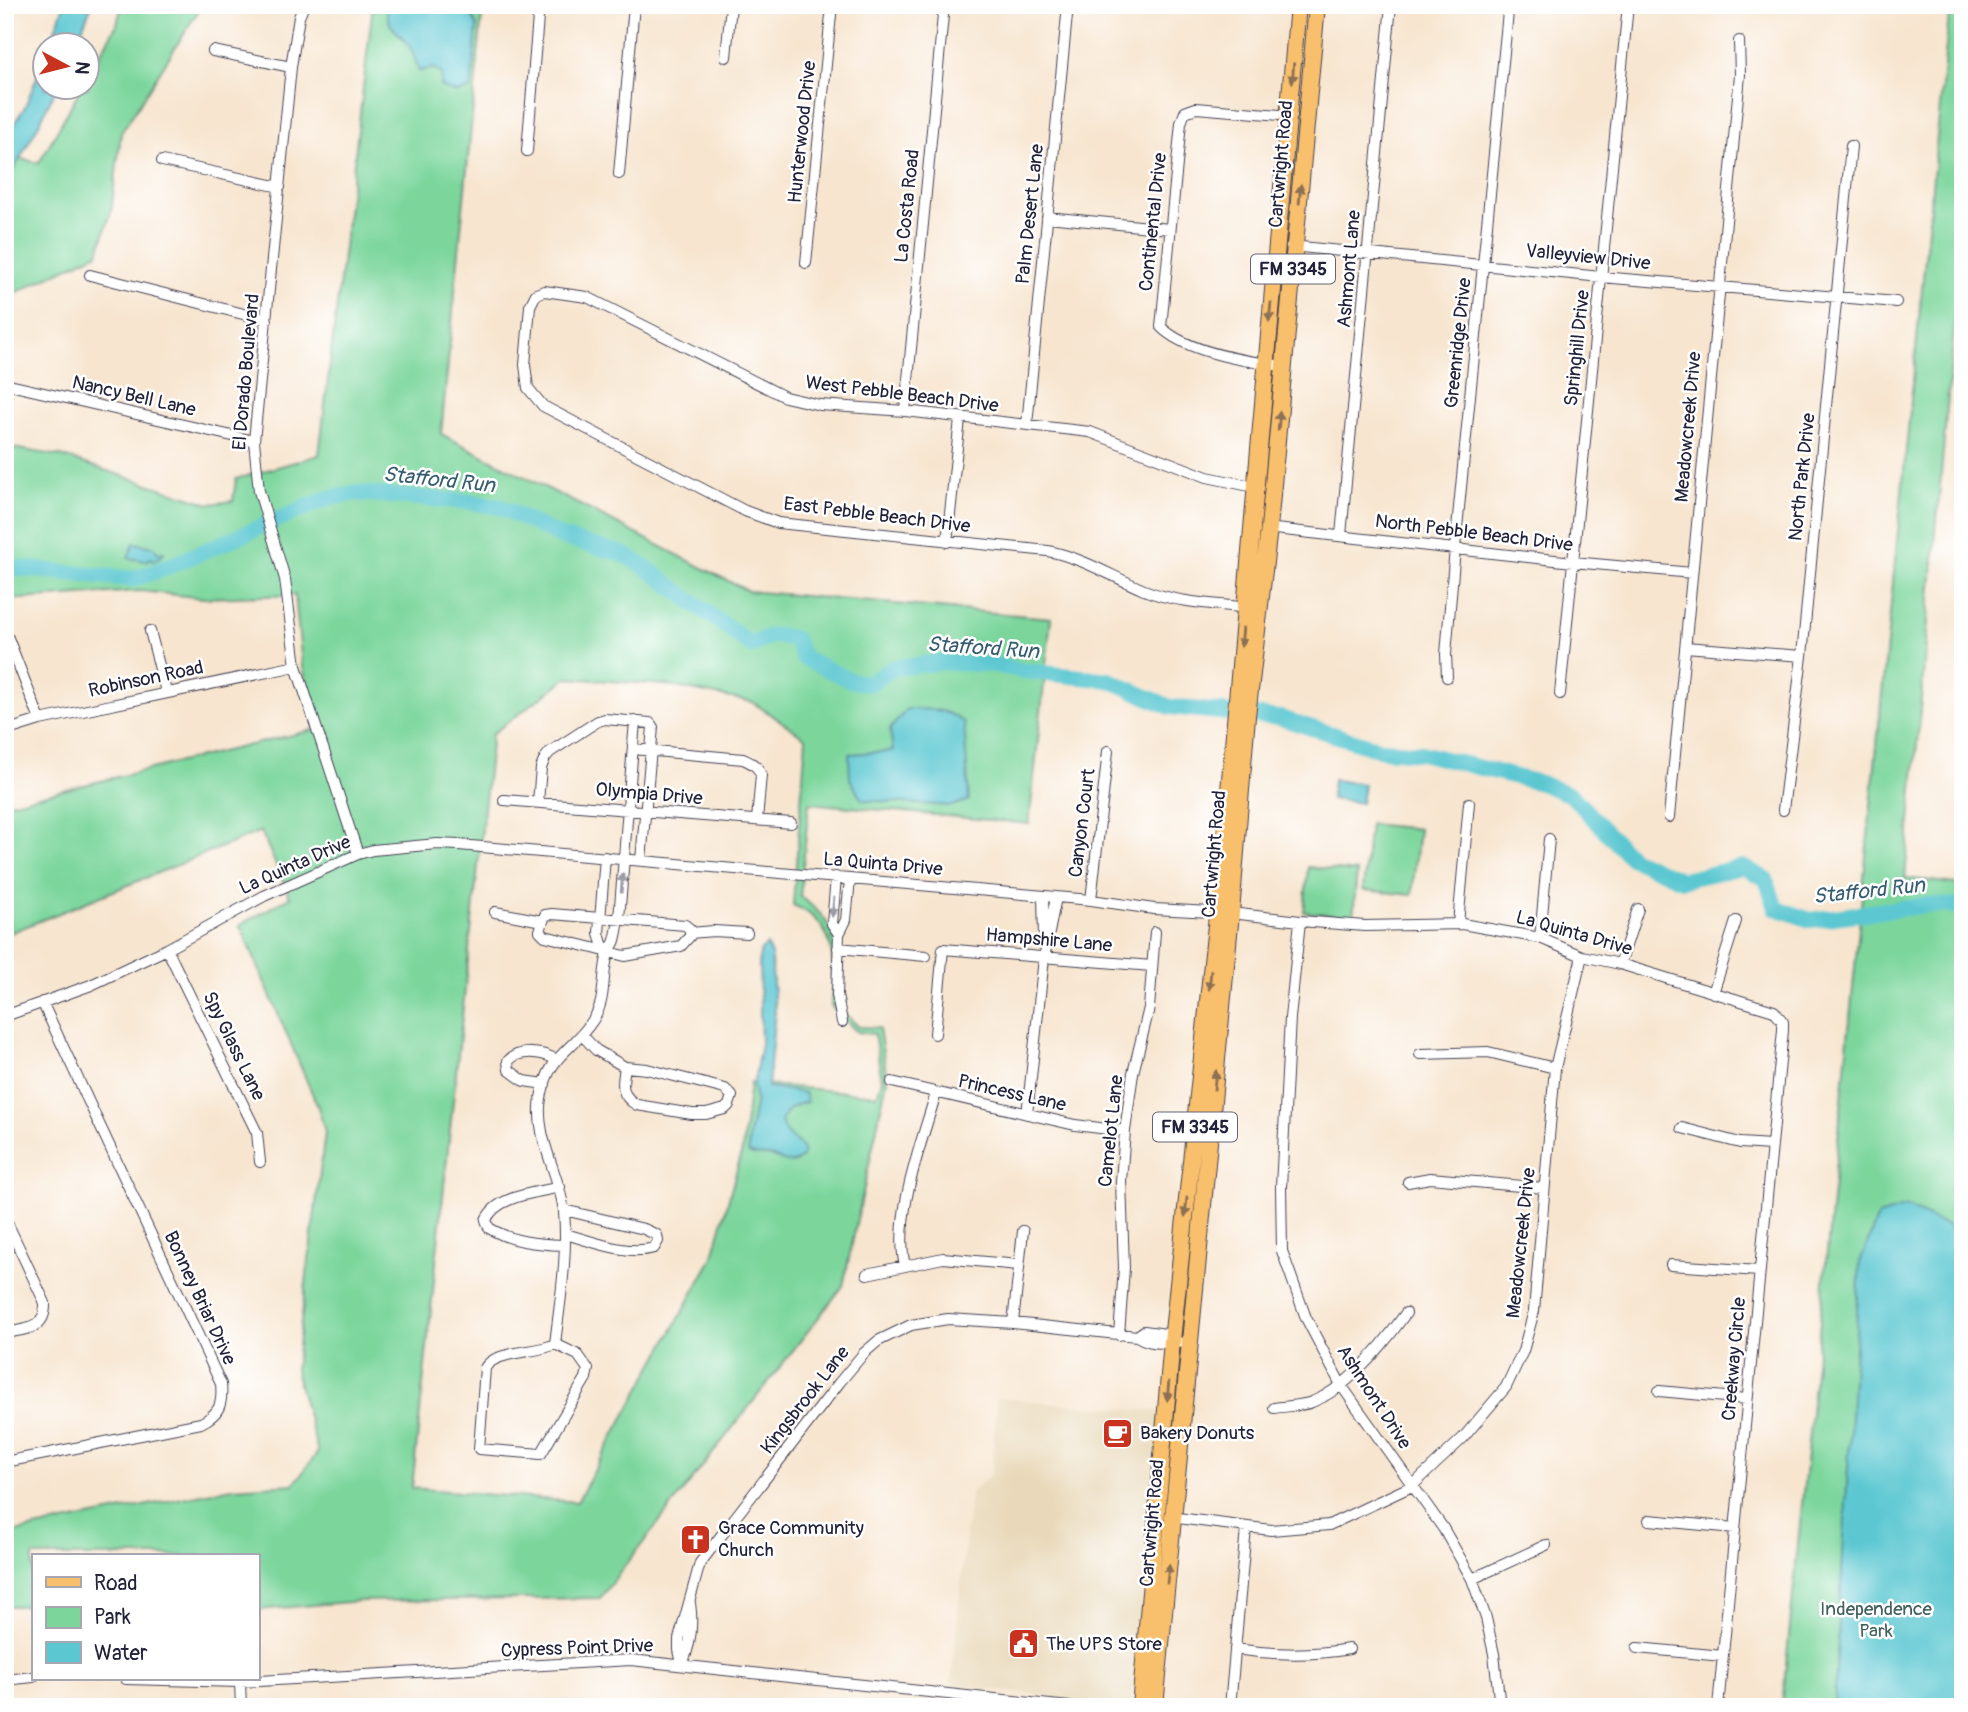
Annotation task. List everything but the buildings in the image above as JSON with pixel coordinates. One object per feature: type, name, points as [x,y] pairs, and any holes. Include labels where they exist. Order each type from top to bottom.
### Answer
[{"type":"main road","name":"Cartwright Road","points":[[1251,608],[1269,528],[1295,246],[1297,5]]},
{"type":"main road","name":"Cartwright Road","points":[[1155,1707],[1180,1342],[1246,671],[1251,608],[1252,528],[1265,364],[1277,244],[1317,6]]},
{"type":"main road","name":"Cartwright Road","points":[[1140,1707],[1166,1517]]},
{"type":"street","name":"El Dorado Boulevard","points":[[304,5],[299,17],[291,67],[254,442],[259,491],[285,579],[296,666],[358,854]]},
{"type":"street","points":[[527,151],[540,5]]},
{"type":"street","points":[[619,174],[634,5]]},
{"type":"street","points":[[726,57],[731,5]]},
{"type":"street","name":"Hunterwood Drive","points":[[806,263],[832,5]]},
{"type":"street","name":"La Costa Road","points":[[905,411],[944,5]]},
{"type":"street","name":"Palm Desert Lane","points":[[1027,425],[1068,5]]},
{"type":"street","points":[[1297,5],[1317,6]]},
{"type":"street","name":"Ashmont Lane","points":[[1341,535],[1391,5]]},
{"type":"street","name":"Springhill Drive","points":[[1560,694],[1628,5]]},
{"type":"street","name":"Greenridge Drive","points":[[1447,677],[1446,654],[1455,548],[1508,12]]},
{"type":"street","name":"Meadowcreek Drive","points":[[1669,817],[1740,75],[1739,41]]},
{"type":"street","points":[[213,51],[291,67]]},
{"type":"street","name":"Continental Drive","points":[[1284,366],[1200,348],[1170,336],[1161,327],[1181,123],[1185,113],[1196,108],[1298,117]]},
{"type":"street","name":"North Park Drive","points":[[1783,810],[1802,656],[1852,146]]},
{"type":"street","points":[[162,161],[280,187]]},
{"type":"street","points":[[1047,217],[1170,229]]},
{"type":"street","name":"Valleyview Drive","points":[[1277,244],[1601,277],[1896,302]]},
{"type":"street","points":[[90,275],[267,320]]},
{"type":"street","name":"West Pebble Beach Drive","points":[[526,377],[530,306],[536,294],[541,292],[587,297],[785,397],[820,405],[905,411],[1090,432],[1207,477],[1273,488]]},
{"type":"street","name":"East Pebble Beach Drive","points":[[526,377],[533,397],[543,406],[745,511],[778,523],[1071,555],[1144,590],[1179,600],[1251,608]]},
{"type":"street","name":"Nancy Bell Lane","points":[[5,384],[254,442]]},
{"type":"street","points":[[947,542],[960,419]]},
{"type":"street","name":"North Pebble Beach Drive","points":[[1252,528],[1692,573]]},
{"type":"street","points":[[150,631],[166,692]]},
{"type":"street","points":[[8,638],[40,720]]},
{"type":"street","points":[[1685,646],[1802,656]]},
{"type":"street","name":"Robinson Road","points":[[5,731],[40,720],[296,666]]},
{"type":"street","points":[[538,802],[541,768],[550,752],[598,720],[650,723],[653,727],[641,860]]},
{"type":"street","points":[[555,1344],[565,1239],[564,1210],[560,1187],[542,1129],[541,1100],[555,1059],[582,1035],[600,1007],[604,994],[608,953],[615,943],[619,919],[635,721]]},
{"type":"street","points":[[633,749],[743,759],[752,763],[759,768],[761,775],[757,820]]},
{"type":"street","name":"Canyon Court","points":[[1091,900],[1108,751]]},
{"type":"street","name":"Olympia Drive","points":[[504,800],[790,823]]},
{"type":"street","points":[[1458,924],[1469,803]]},
{"type":"street","points":[[1540,938],[1549,839]]},
{"type":"street","name":"La Quinta Drive","points":[[5,1016],[91,985],[264,897],[358,854],[437,844],[836,877],[1300,921],[1365,926],[1458,924],[1540,938],[1582,956],[1620,964],[1774,1011],[1779,1016]]},
{"type":"street","points":[[606,858],[599,933],[608,953]]},
{"type":"street","points":[[836,877],[832,924],[839,934]]},
{"type":"street","points":[[842,1022],[837,995],[838,948],[839,934],[846,920],[850,879]]},
{"type":"street","points":[[1043,896],[1044,958]]},
{"type":"street","points":[[1027,1114],[1044,958],[1056,897]]},
{"type":"street","points":[[1620,964],[1639,909]]},
{"type":"street","points":[[495,912],[542,921]]},
{"type":"street","points":[[690,934],[685,925],[552,914],[545,915],[540,931],[545,936],[625,956],[681,946],[690,934],[714,931],[747,933]]},
{"type":"street","name":"Ashmont Drive","points":[[1300,921],[1290,1018],[1282,1161],[1282,1251],[1306,1318],[1340,1385],[1443,1528],[1472,1579],[1486,1618],[1494,1654],[1500,1707]]},
{"type":"street","points":[[1713,993],[1735,921]]},
{"type":"street","name":"Camelot Lane","points":[[1119,1335],[1124,1268],[1121,1181],[1125,1131],[1133,1073],[1147,1016],[1155,932]]},
{"type":"street","name":"Spy Glass Lane","points":[[167,948],[257,1133],[260,1162]]},
{"type":"street","points":[[838,948],[926,957]]},
{"type":"street","name":"Hampshire Lane","points":[[935,1034],[943,949],[1152,965]]},
{"type":"street","name":"Meadowcreek Drive","points":[[1166,1517],[1271,1530],[1329,1525],[1412,1486],[1463,1438],[1506,1387],[1523,1351],[1534,1311],[1555,1068],[1582,956]]},
{"type":"street","name":"Bonney Briar Drive","points":[[5,1462],[201,1423],[215,1416],[223,1401],[221,1384],[42,1002]]},
{"type":"street","name":"Creekway Circle","points":[[1718,1707],[1783,1030],[1779,1016]]},
{"type":"street","points":[[582,1035],[596,1050],[625,1067],[647,1069],[725,1088],[732,1096],[731,1101],[725,1110],[706,1114],[636,1105],[629,1101],[623,1091],[625,1067]]},
{"type":"street","points":[[1420,1054],[1488,1052],[1555,1068]]},
{"type":"street","points":[[545,1084],[518,1078],[509,1070],[508,1061],[513,1056],[526,1053],[547,1055],[555,1059]]},
{"type":"street","name":"Princess Lane","points":[[892,1082],[1075,1125],[1125,1131]]},
{"type":"street","points":[[905,1266],[900,1247],[901,1233],[914,1169],[936,1093]]},
{"type":"street","points":[[1682,1128],[1740,1143],[1771,1145]]},
{"type":"street","points":[[1408,1182],[1430,1178],[1544,1188]]},
{"type":"street","points":[[560,1187],[511,1199],[496,1207],[486,1220],[489,1228],[514,1240],[565,1239],[628,1249],[650,1250],[658,1241],[657,1235],[644,1229],[564,1210]]},
{"type":"street","points":[[5,1218],[45,1303],[46,1314],[30,1328],[5,1333]]},
{"type":"street","points":[[1013,1323],[1023,1231]]},
{"type":"street","points":[[867,1274],[943,1258],[1020,1265]]},
{"type":"street","points":[[1671,1265],[1759,1270]]},
{"type":"street","points":[[1274,1408],[1311,1403],[1340,1385],[1392,1332],[1406,1313]]},
{"type":"street","name":"Kingsbrook Lane","points":[[682,1664],[689,1650],[689,1599],[699,1563],[864,1353],[878,1341],[898,1330],[948,1319],[1137,1336],[1165,1344],[1180,1342]]},
{"type":"street","points":[[555,1344],[578,1355],[588,1368],[586,1378],[541,1454],[479,1449],[485,1368],[489,1361],[555,1344]]},
{"type":"street","points":[[1659,1391],[1747,1399]]},
{"type":"street","points":[[1649,1520],[1735,1528]]},
{"type":"street","points":[[1230,1707],[1246,1528]]},
{"type":"street","points":[[1472,1579],[1546,1545]]},
{"type":"street","points":[[1637,1648],[1724,1656]]},
{"type":"street","points":[[1235,1649],[1276,1655],[1319,1654],[1349,1649]]},
{"type":"street","name":"Cypress Point Drive","points":[[164,1680],[240,1682],[631,1660],[1069,1707]]},
{"type":"street","points":[[5,1680],[32,1677]]},
{"type":"street","points":[[240,1682],[241,1707]]},
{"type":"shaded area","points":[[997,1398],[1160,1412],[1132,1707],[1050,1707],[1051,1696],[951,1686],[970,1494],[992,1473]]},
{"type":"green space","points":[[122,5],[202,5],[121,133],[111,212],[98,253],[5,298],[5,155],[39,163],[73,102],[102,102],[102,51],[117,24]]},
{"type":"green space","points":[[373,5],[483,5],[441,434],[748,591],[1051,618],[1029,824],[809,803],[800,897],[815,908],[831,931],[836,957],[836,1005],[859,1027],[879,1028],[887,1080],[843,1286],[600,1598],[360,1601],[259,1610],[259,1554],[32,1554],[32,1606],[5,1606],[5,1534],[232,1488],[294,1484],[318,1452],[295,1370],[325,1132],[318,1107],[240,925],[290,897],[261,831],[5,935],[5,804],[321,728],[302,665],[295,595],[204,598],[140,591],[5,600],[5,447],[61,456],[210,504],[233,501],[236,479],[319,455]],"holes":[[[567,678],[666,685],[752,702],[806,738],[793,905],[808,913],[826,934],[833,975],[831,1006],[857,1032],[874,1034],[882,1080],[877,1095],[750,1083],[742,1151],[712,1259],[577,1502],[412,1488],[492,734]]]},
{"type":"green space","name":"Independence Park","points":[[1950,5],[1963,5],[1963,228],[1905,878],[1963,885],[1963,1707],[1782,1707]]},
{"type":"green space","points":[[1370,824],[1419,829],[1412,895],[1363,890]]},
{"type":"green space","points":[[1308,867],[1357,872],[1353,916],[1304,912]]},
{"type":"water","points":[[64,5],[92,5],[81,32],[55,32]]},
{"type":"water","points":[[387,5],[467,5],[477,26],[471,89],[456,93],[441,87],[442,74],[434,68],[419,71],[411,49],[388,20]]},
{"type":"water","points":[[32,90],[32,102],[49,102],[5,186],[5,137],[25,107]]},
{"type":"water","points":[[134,543],[154,547],[158,553],[164,554],[154,561],[151,558],[146,561],[128,558]]},
{"type":"water","points":[[907,709],[944,712],[964,723],[969,800],[952,806],[862,800],[850,779],[849,754],[893,751],[890,729]]},
{"type":"water","points":[[1333,780],[1364,784],[1361,803],[1331,799]]},
{"type":"water","points":[[767,945],[771,955],[775,1011],[768,1087],[805,1093],[807,1102],[791,1108],[781,1122],[786,1133],[803,1151],[801,1158],[794,1163],[748,1153],[756,1100],[753,1086],[761,1044],[759,959],[761,950]]},
{"type":"water","points":[[1907,1207],[1949,1226],[1963,1240],[1963,1707],[1834,1707],[1860,1262],[1878,1216]]},
{"type":"waterway","name":"Stafford Run","points":[[5,567],[133,579],[326,499],[355,493],[471,502],[501,507],[561,537],[623,554],[648,569],[752,646],[773,636],[795,639],[804,658],[850,680],[869,684],[893,668],[942,662],[995,665],[1024,671],[1109,680],[1170,707],[1280,718],[1383,750],[1421,753],[1540,783],[1571,795],[1631,858],[1682,880],[1743,867],[1766,879],[1776,908],[1810,920],[1927,905],[1963,906]]},
{"type":"place","name":"Bakery Donuts","points":[[1117,1433]]},
{"type":"place","name":"Grace Community Church","points":[[695,1539]]},
{"type":"place","name":"The UPS Store","points":[[1023,1644]]}]
